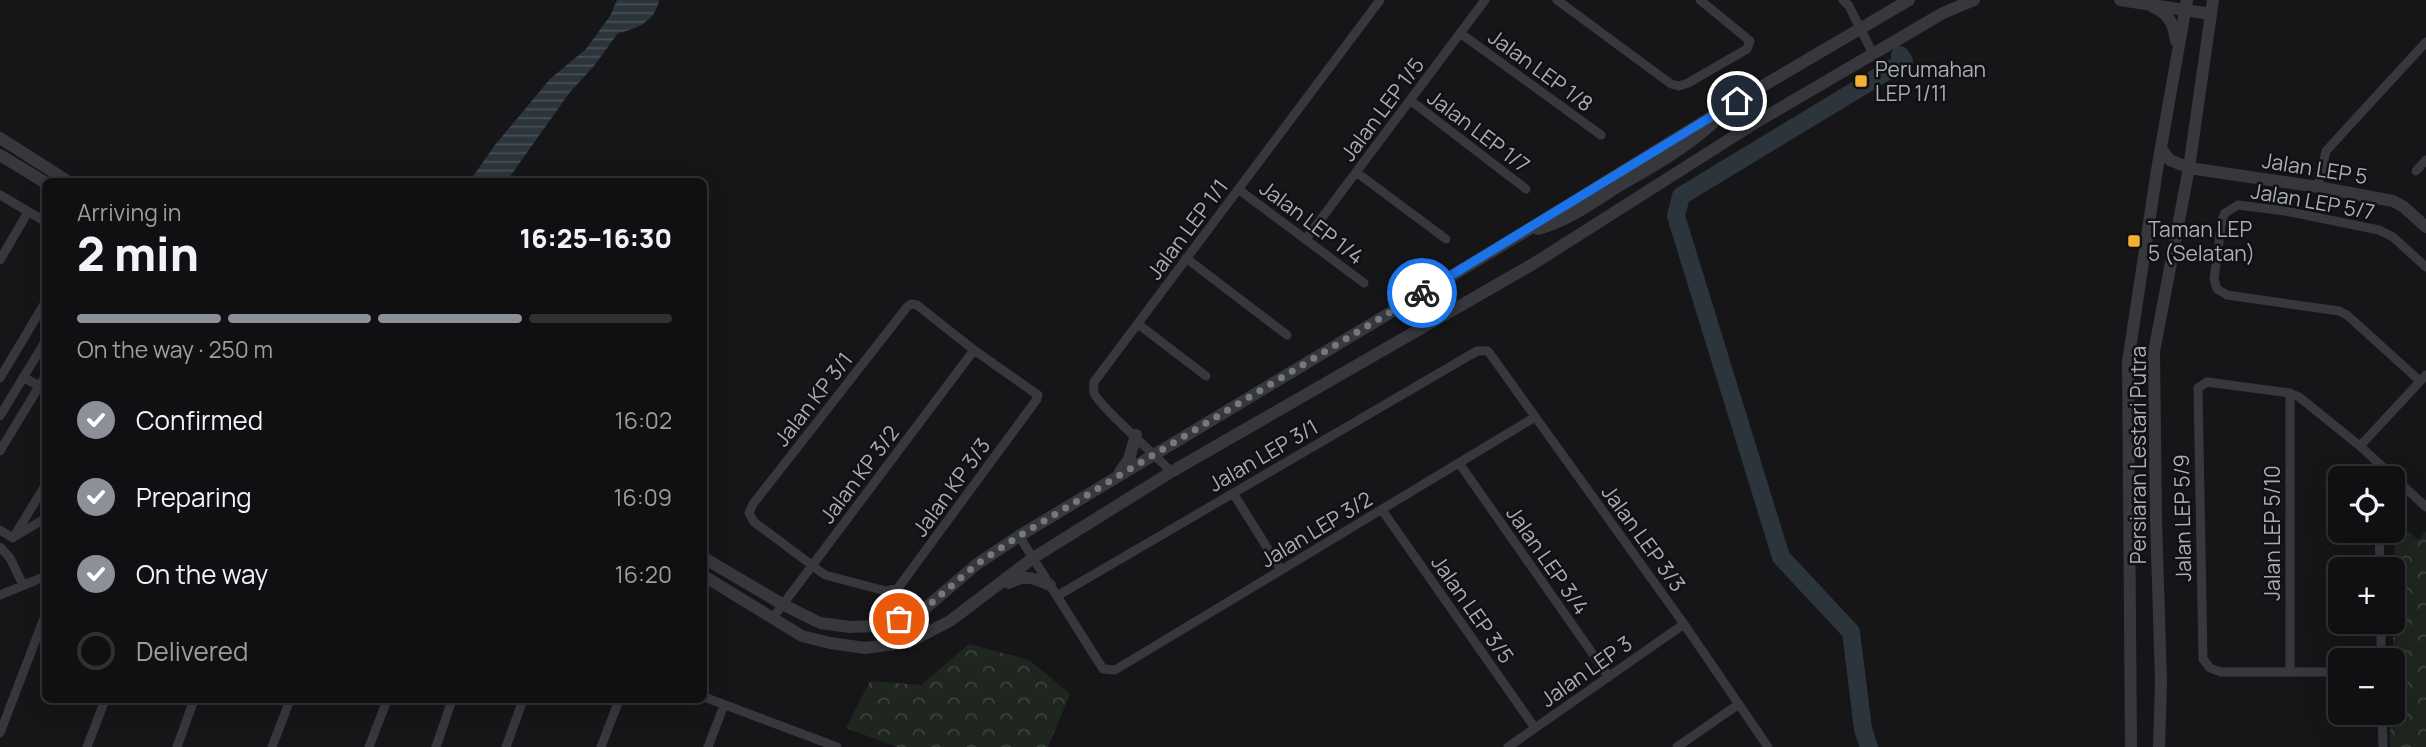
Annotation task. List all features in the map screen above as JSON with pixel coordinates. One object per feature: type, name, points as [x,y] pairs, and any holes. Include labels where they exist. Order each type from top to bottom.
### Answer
[{"type":"street","name":"Jalan LEP 1/1","points":[[1171,472],[1094,393],[1094,382],[1380,0]]},
{"type":"street","name":"Jalan LEP 1/5","points":[[1306,240],[1485,0]]},
{"type":"street","points":[[1557,0],[1671,84],[1679,86],[1746,49],[1750,41],[1699,0]]},
{"type":"street","points":[[1843,0],[1849,6],[1873,54]]},
{"type":"street","points":[[707,560],[820,623],[850,627],[877,626],[922,611],[977,564],[1019,536],[1521,234],[1561,223],[1689,144],[1737,101],[1909,0]]},
{"type":"street","points":[[707,578],[802,636],[865,648],[909,642],[950,621],[1033,558],[1171,472],[1532,264],[1755,123],[1943,13],[1974,0]]},
{"type":"street","points":[[2120,0],[2186,5],[2211,14]]},
{"type":"street","name":"Persiaran Lestari Putra","points":[[2159,747],[2161,681],[2154,352],[2189,168],[2213,0]]},
{"type":"street","points":[[2147,4],[2163,11],[2169,18],[2174,27],[2178,52]]},
{"type":"street","name":"Persiaran Lestari Putra","points":[[2131,747],[2128,362],[2186,5]]},
{"type":"street","name":"Jalan LEP 1/8","points":[[1460,33],[1601,135]]},
{"type":"street","points":[[2318,187],[2326,152],[2426,42]]},
{"type":"street","name":"Jalan LEP 1/7","points":[[1410,100],[1526,189]]},
{"type":"street","points":[[0,138],[63,178]]},
{"type":"street","points":[[2161,149],[2170,160],[2189,168]]},
{"type":"street","points":[[0,155],[42,181]]},
{"type":"street","points":[[2416,171],[2426,160]]},
{"type":"street","name":"Jalan LEP 5","points":[[2189,168],[2393,201],[2404,206],[2426,227]]},
{"type":"street","points":[[1356,172],[1446,239]]},
{"type":"street","name":"Jalan LEP 1/4","points":[[1238,189],[1364,283]]},
{"type":"street","points":[[0,195],[42,220]]},
{"type":"street","name":"Jalan LEP 5/7","points":[[2423,378],[2339,312],[2227,295],[2217,289],[2214,279],[2222,220],[2225,213],[2238,205],[2285,211],[2379,230],[2393,237],[2426,267]]},
{"type":"street","points":[[0,260],[29,212]]},
{"type":"street","points":[[1186,258],[1287,335]]},
{"type":"street","name":"Jalan KP 3/1","points":[[812,565],[754,522],[750,513],[753,504],[907,307],[917,305],[974,350]]},
{"type":"street","points":[[0,378],[42,308]]},
{"type":"street","points":[[1138,324],[1206,376]]},
{"type":"street","points":[[0,416],[42,346]]},
{"type":"street","name":"Jalan KP 3/2","points":[[772,619],[974,350]]},
{"type":"street","name":"Jalan KP 3/3","points":[[812,565],[825,575],[886,592],[898,588],[1037,399],[1038,395],[974,350]]},
{"type":"street","name":"Jalan LEP 3/1","points":[[1053,590],[1233,493],[1476,351],[1488,351]]},
{"type":"street","name":"Jalan LEP 3/3","points":[[1488,351],[1684,624],[1768,747]]},
{"type":"street","points":[[0,451],[42,388],[12,358]]},
{"type":"street","points":[[2360,446],[2423,378]]},
{"type":"street","name":"Jalan LEP 5/9","points":[[2290,393],[2207,382],[2200,385],[2197,393],[2203,659],[2210,668],[2221,672],[2290,672]]},
{"type":"street","points":[[2290,393],[2305,401],[2360,446],[2426,507]]},
{"type":"street","name":"Jalan LEP 5/10","points":[[2290,393],[2290,672]]},
{"type":"street","name":"Jalan LEP 3/2","points":[[1053,590],[1103,668],[1115,670],[1535,417]]},
{"type":"street","points":[[1118,475],[1129,459],[1136,435]]},
{"type":"street","name":"Jalan LEP 3/4","points":[[1459,463],[1609,677]]},
{"type":"street","points":[[13,538],[42,491]]},
{"type":"street","points":[[1233,493],[1282,570]]},
{"type":"street","name":"Jalan LEP 3/5","points":[[1381,510],[1535,728]]},
{"type":"street","points":[[13,538],[42,520]]},
{"type":"street","points":[[0,530],[13,538]]},
{"type":"street","points":[[1019,536],[1053,590]]},
{"type":"street","points":[[0,547],[10,558],[23,585]]},
{"type":"street","points":[[984,595],[1021,577],[1035,579],[1053,590]]},
{"type":"street","points":[[0,596],[42,578]]},
{"type":"street","points":[[0,733],[42,623]]},
{"type":"street","name":"Jalan LEP 3","points":[[1508,747],[1684,624]]},
{"type":"street","points":[[2290,672],[2328,672]]},
{"type":"street","points":[[707,697],[837,747]]},
{"type":"street","points":[[87,747],[104,703]]},
{"type":"street","points":[[177,747],[193,703]]},
{"type":"street","points":[[272,747],[289,703]]},
{"type":"street","points":[[369,747],[386,703]]},
{"type":"street","points":[[436,747],[451,703]]},
{"type":"street","points":[[506,747],[522,703]]},
{"type":"street","points":[[601,747],[618,703]]},
{"type":"street","points":[[1677,747],[1739,704]]},
{"type":"street","points":[[708,747],[723,705]]},
{"type":"street","points":[[2382,725],[2383,747]]},
{"type":"street","points":[[803,747],[808,735]]},
{"type":"green space","points":[[2405,529],[2418,540],[2426,531],[2426,747],[2390,747],[2390,725],[2405,725],[2405,648],[2393,648],[2393,634],[2405,634],[2405,557],[2394,557],[2395,543],[2405,543]]},
{"type":"green space","points":[[969,644],[1029,660],[1070,694],[1048,747],[897,747],[846,728],[870,681],[921,685]]},
{"type":"shaded area","points":[[617,0],[659,0],[650,19],[618,33],[594,66],[570,92],[509,178],[472,178],[495,145],[550,79],[586,49],[610,16]]},
{"type":"waterway","points":[[1869,747],[1863,729],[1851,632],[1781,557],[1676,216],[1681,196],[1904,61],[1900,55]]},
{"type":"way so far","points":[[899,619],[922,611],[977,564],[1019,536],[1422,293]]},
{"type":"place","name":"Perumahan LEP 1/11","points":[[1861,81]]},
{"type":"place","name":"Taman LEP 5 (Selatan)","points":[[2134,241]]},
{"type":"route","points":[[1422,293],[1737,101]]}]
